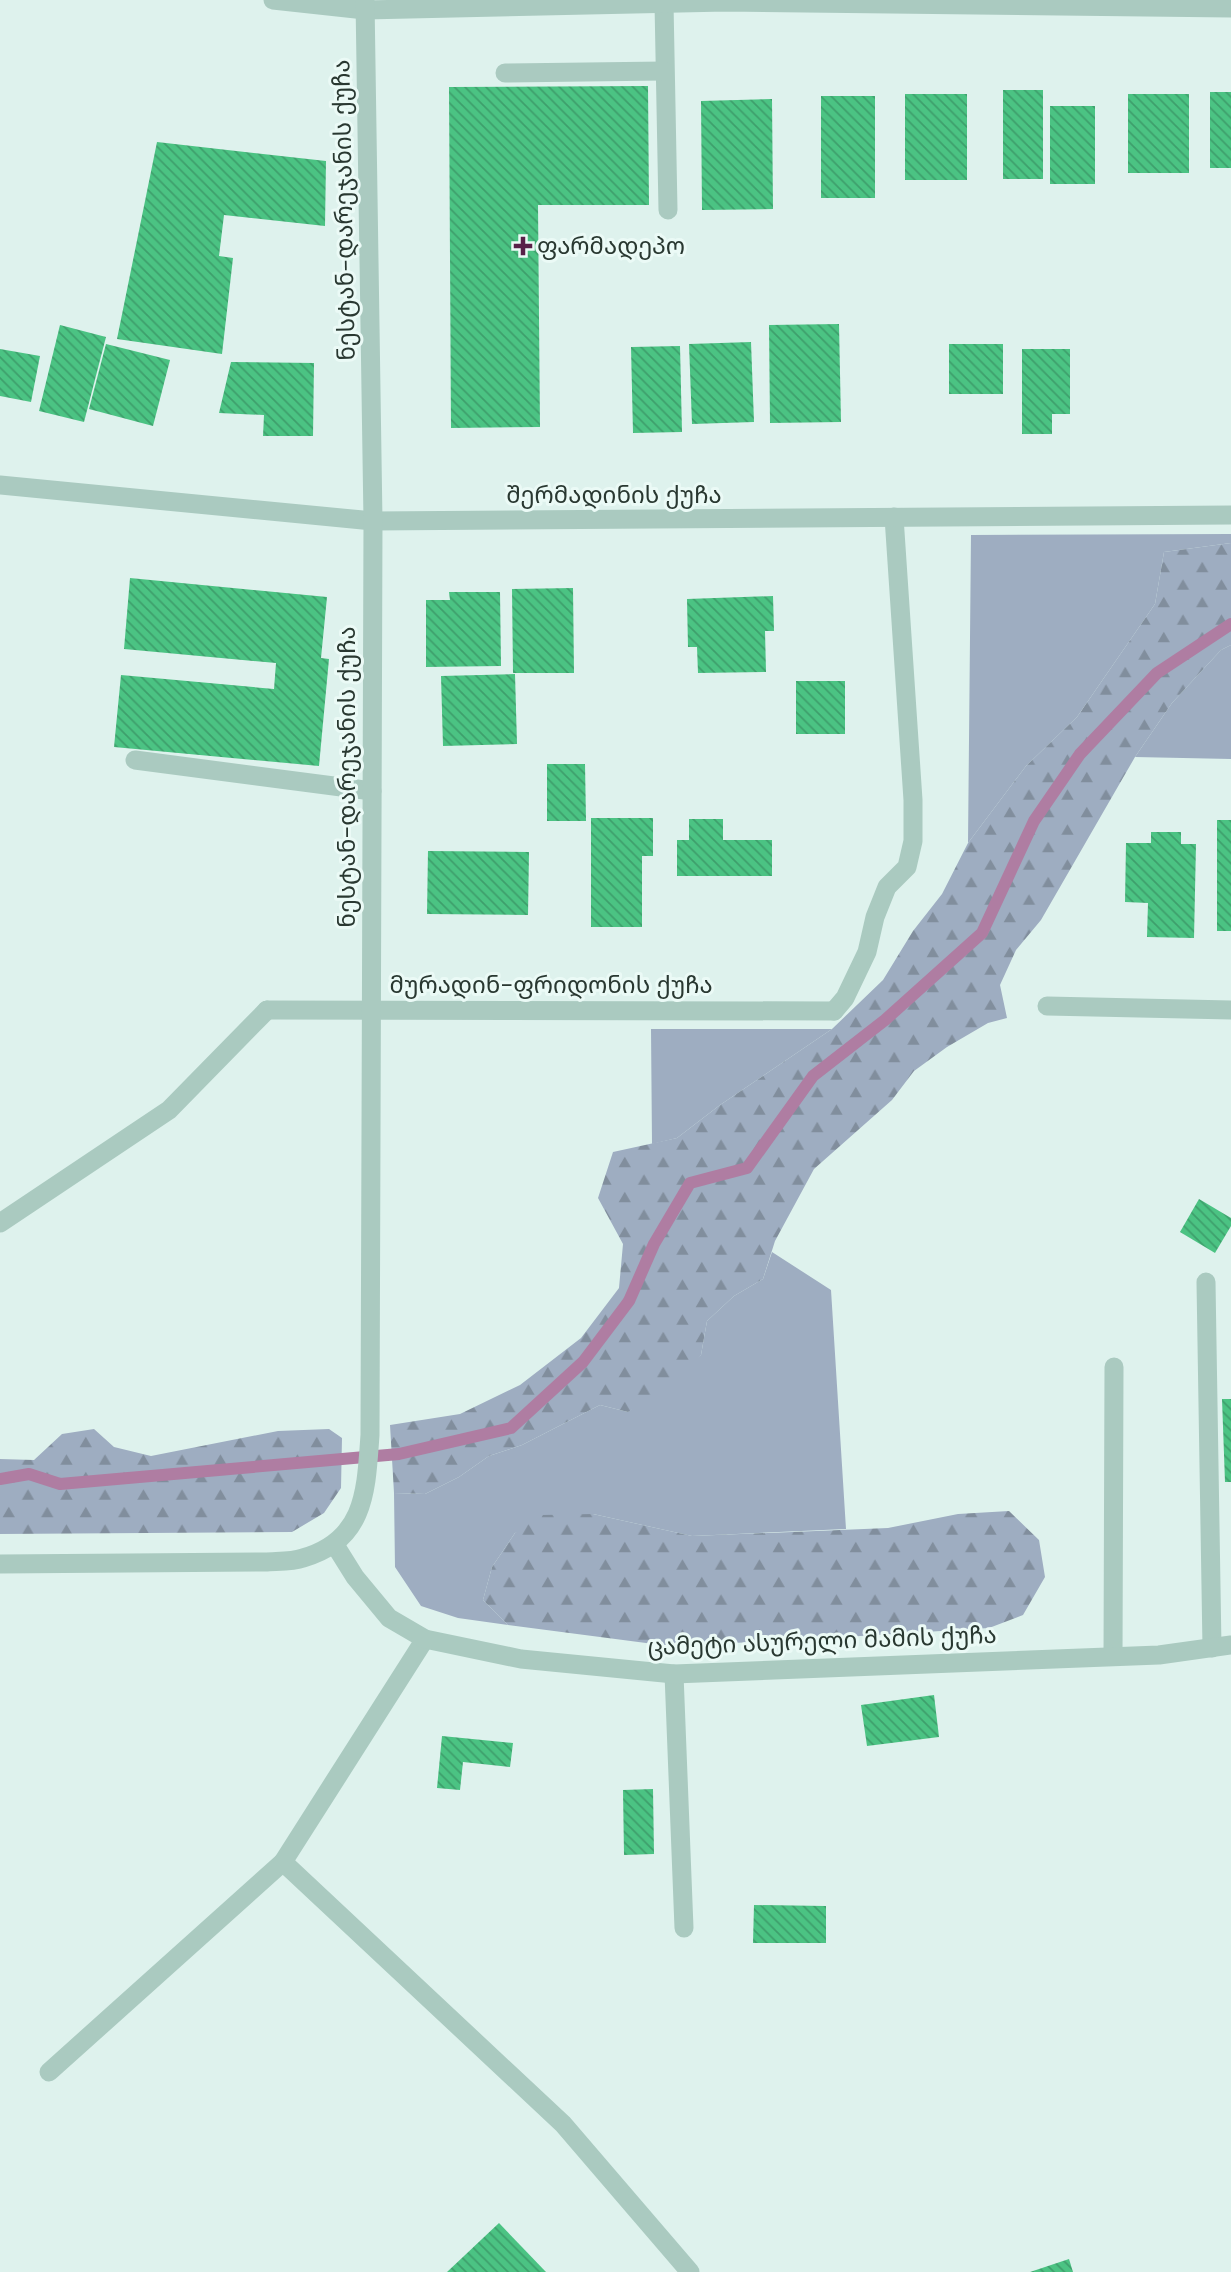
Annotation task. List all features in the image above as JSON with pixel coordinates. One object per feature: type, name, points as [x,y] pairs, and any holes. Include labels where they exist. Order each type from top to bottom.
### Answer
[{"type":"street","points":[[273,0],[365,5],[726,1],[1231,8]]},
{"type":"street","points":[[664,3],[668,210]]},
{"type":"street","name":"ნესტან-დარეჯანის ქუჩა","points":[[335,1545],[358,1516],[366,1484],[370,1435],[373,521],[365,5]]},
{"type":"street","points":[[505,73],[664,71]]},
{"type":"street","name":"შერმადინის ქუჩა","points":[[0,485],[373,521],[1231,514]]},
{"type":"street","name":"მურადინ-ფრიდონის ქუჩა","points":[[0,1223],[169,1110],[267,1010],[834,1011],[845,998],[867,952],[874,917],[887,887],[906,867],[913,841],[913,800],[894,517]]},
{"type":"street","points":[[135,760],[372,791]]},
{"type":"street","points":[[1047,1006],[1231,1010]]},
{"type":"street","points":[[1206,1282],[1222,1646]]},
{"type":"street","points":[[1113,1656],[1114,1367]]},
{"type":"street","points":[[0,1564],[265,1562],[302,1559],[335,1545]]},
{"type":"street","name":"ცამეტი ასურელი მამის ქუჩა","points":[[335,1545],[355,1577],[389,1618],[425,1639],[521,1659],[674,1674],[1159,1655],[1222,1646]]},
{"type":"street","points":[[50,2072],[284,1862],[425,1639]]},
{"type":"street","points":[[674,1674],[684,1927]]},
{"type":"street","points":[[284,1862],[563,2124],[690,2272]]},
{"type":"green space","points":[[1231,534],[1231,543],[1164,552],[1155,604],[1077,717],[1026,766],[968,843],[971,535]]},
{"type":"green space","points":[[1231,543],[1231,645],[1221,650],[1172,703],[1135,757],[1041,920],[1016,950],[1000,985],[1007,1018],[988,1023],[947,1047],[914,1071],[892,1100],[814,1169],[775,1241],[763,1279],[734,1296],[707,1321],[701,1355],[676,1384],[628,1412],[600,1405],[522,1445],[489,1456],[459,1477],[425,1494],[394,1493],[390,1425],[460,1414],[520,1385],[581,1338],[619,1288],[623,1244],[598,1198],[613,1152],[677,1138],[720,1105],[832,1029],[883,980],[913,931],[942,894],[968,843],[1026,766],[1077,717],[1155,604],[1164,552]]},
{"type":"green space","points":[[1231,645],[1231,759],[1135,757],[1172,703],[1221,650]]},
{"type":"green space","points":[[651,1029],[832,1029],[720,1105],[677,1138],[652,1144]]},
{"type":"green space","points":[[772,1252],[831,1290],[846,1529],[692,1536],[593,1514],[515,1533],[492,1567],[483,1600],[508,1625],[458,1618],[421,1606],[395,1567],[394,1493],[425,1494],[459,1477],[489,1456],[522,1445],[600,1405],[628,1412],[701,1355],[707,1321],[734,1296],[763,1279]]},
{"type":"green space","points":[[94,1429],[114,1447],[151,1456],[278,1431],[329,1429],[342,1438],[341,1488],[324,1513],[292,1532],[0,1534],[0,1459],[34,1460],[62,1434]]},
{"type":"green space","points":[[1009,1511],[1039,1540],[1045,1577],[1023,1615],[989,1628],[669,1646],[508,1625],[483,1600],[492,1567],[515,1533],[542,1515],[593,1514],[692,1536],[888,1528],[958,1514]]},
{"type":"building","points":[[648,86],[649,205],[538,205],[540,427],[451,428],[449,87]]},
{"type":"building","points":[[1003,90],[1043,90],[1043,179],[1003,179]]},
{"type":"building","points":[[1210,92],[1231,92],[1231,168],[1210,168]]},
{"type":"building","points":[[905,94],[967,94],[967,180],[905,180]]},
{"type":"building","points":[[1128,94],[1189,94],[1189,173],[1128,173]]},
{"type":"building","points":[[821,96],[875,96],[875,198],[821,198]]},
{"type":"building","points":[[772,99],[773,209],[702,210],[701,101]]},
{"type":"building","points":[[1050,106],[1095,106],[1095,184],[1050,184]]},
{"type":"building","points":[[157,142],[326,161],[325,226],[224,215],[219,256],[233,258],[222,354],[117,339]]},
{"type":"building","points":[[839,324],[841,422],[770,423],[769,325]]},
{"type":"building","points":[[60,325],[106,337],[84,422],[39,411]]},
{"type":"building","points":[[751,342],[754,422],[692,424],[689,344]]},
{"type":"building","points":[[106,344],[170,360],[153,426],[89,409]]},
{"type":"building","points":[[949,344],[1003,344],[1003,394],[949,394]]},
{"type":"building","points":[[680,346],[682,432],[633,433],[631,347]]},
{"type":"building","points":[[0,349],[40,356],[31,402],[0,396]]},
{"type":"building","points":[[1022,349],[1070,349],[1070,414],[1052,414],[1052,434],[1022,434]]},
{"type":"building","points":[[231,362],[314,363],[313,436],[263,436],[264,415],[219,413]]},
{"type":"building","points":[[130,578],[327,597],[321,658],[329,659],[319,766],[114,747],[121,675],[274,689],[276,663],[124,649]]},
{"type":"building","points":[[573,588],[574,673],[513,673],[512,589]]},
{"type":"building","points":[[449,592],[500,592],[501,666],[426,667],[426,600],[450,600]]},
{"type":"building","points":[[773,596],[774,631],[765,631],[766,672],[698,673],[697,647],[688,647],[687,599]]},
{"type":"building","points":[[515,674],[517,744],[443,746],[441,676]]},
{"type":"building","points":[[796,681],[845,681],[845,734],[796,734]]},
{"type":"building","points":[[547,764],[585,764],[586,821],[547,821]]},
{"type":"building","points":[[591,818],[653,818],[653,856],[642,856],[642,927],[591,927]]},
{"type":"building","points":[[689,819],[723,819],[723,840],[772,840],[772,876],[677,876],[677,840],[689,840]]},
{"type":"building","points":[[1217,820],[1231,820],[1231,931],[1217,931]]},
{"type":"building","points":[[1151,832],[1181,832],[1181,844],[1196,844],[1194,938],[1147,937],[1148,903],[1125,902],[1126,843],[1151,843]]},
{"type":"building","points":[[428,851],[529,852],[528,915],[427,914]]},
{"type":"building","points":[[1199,1199],[1231,1218],[1231,1226],[1215,1253],[1180,1232]]},
{"type":"building","points":[[1222,1399],[1231,1399],[1231,1482],[1225,1482]]},
{"type":"building","points":[[934,1695],[939,1737],[867,1746],[861,1705]]},
{"type":"building","points":[[442,1736],[513,1743],[510,1767],[463,1762],[460,1790],[437,1788]]},
{"type":"building","points":[[653,1789],[654,1854],[624,1855],[623,1790]]},
{"type":"building","points":[[754,1905],[826,1906],[826,1943],[753,1943]]},
{"type":"building","points":[[499,2223],[546,2272],[447,2272]]},
{"type":"building","points":[[1069,2259],[1073,2272],[1030,2272]]},
{"type":"waterway","points":[[0,1479],[29,1474],[60,1484],[399,1454],[511,1428],[583,1362],[629,1301],[654,1244],[690,1183],[747,1168],[813,1076],[885,1020],[982,933],[1034,821],[1080,754],[1157,673],[1231,624]]},
{"type":"place","name":"ფარმადეპო","points":[[523,246]]}]
